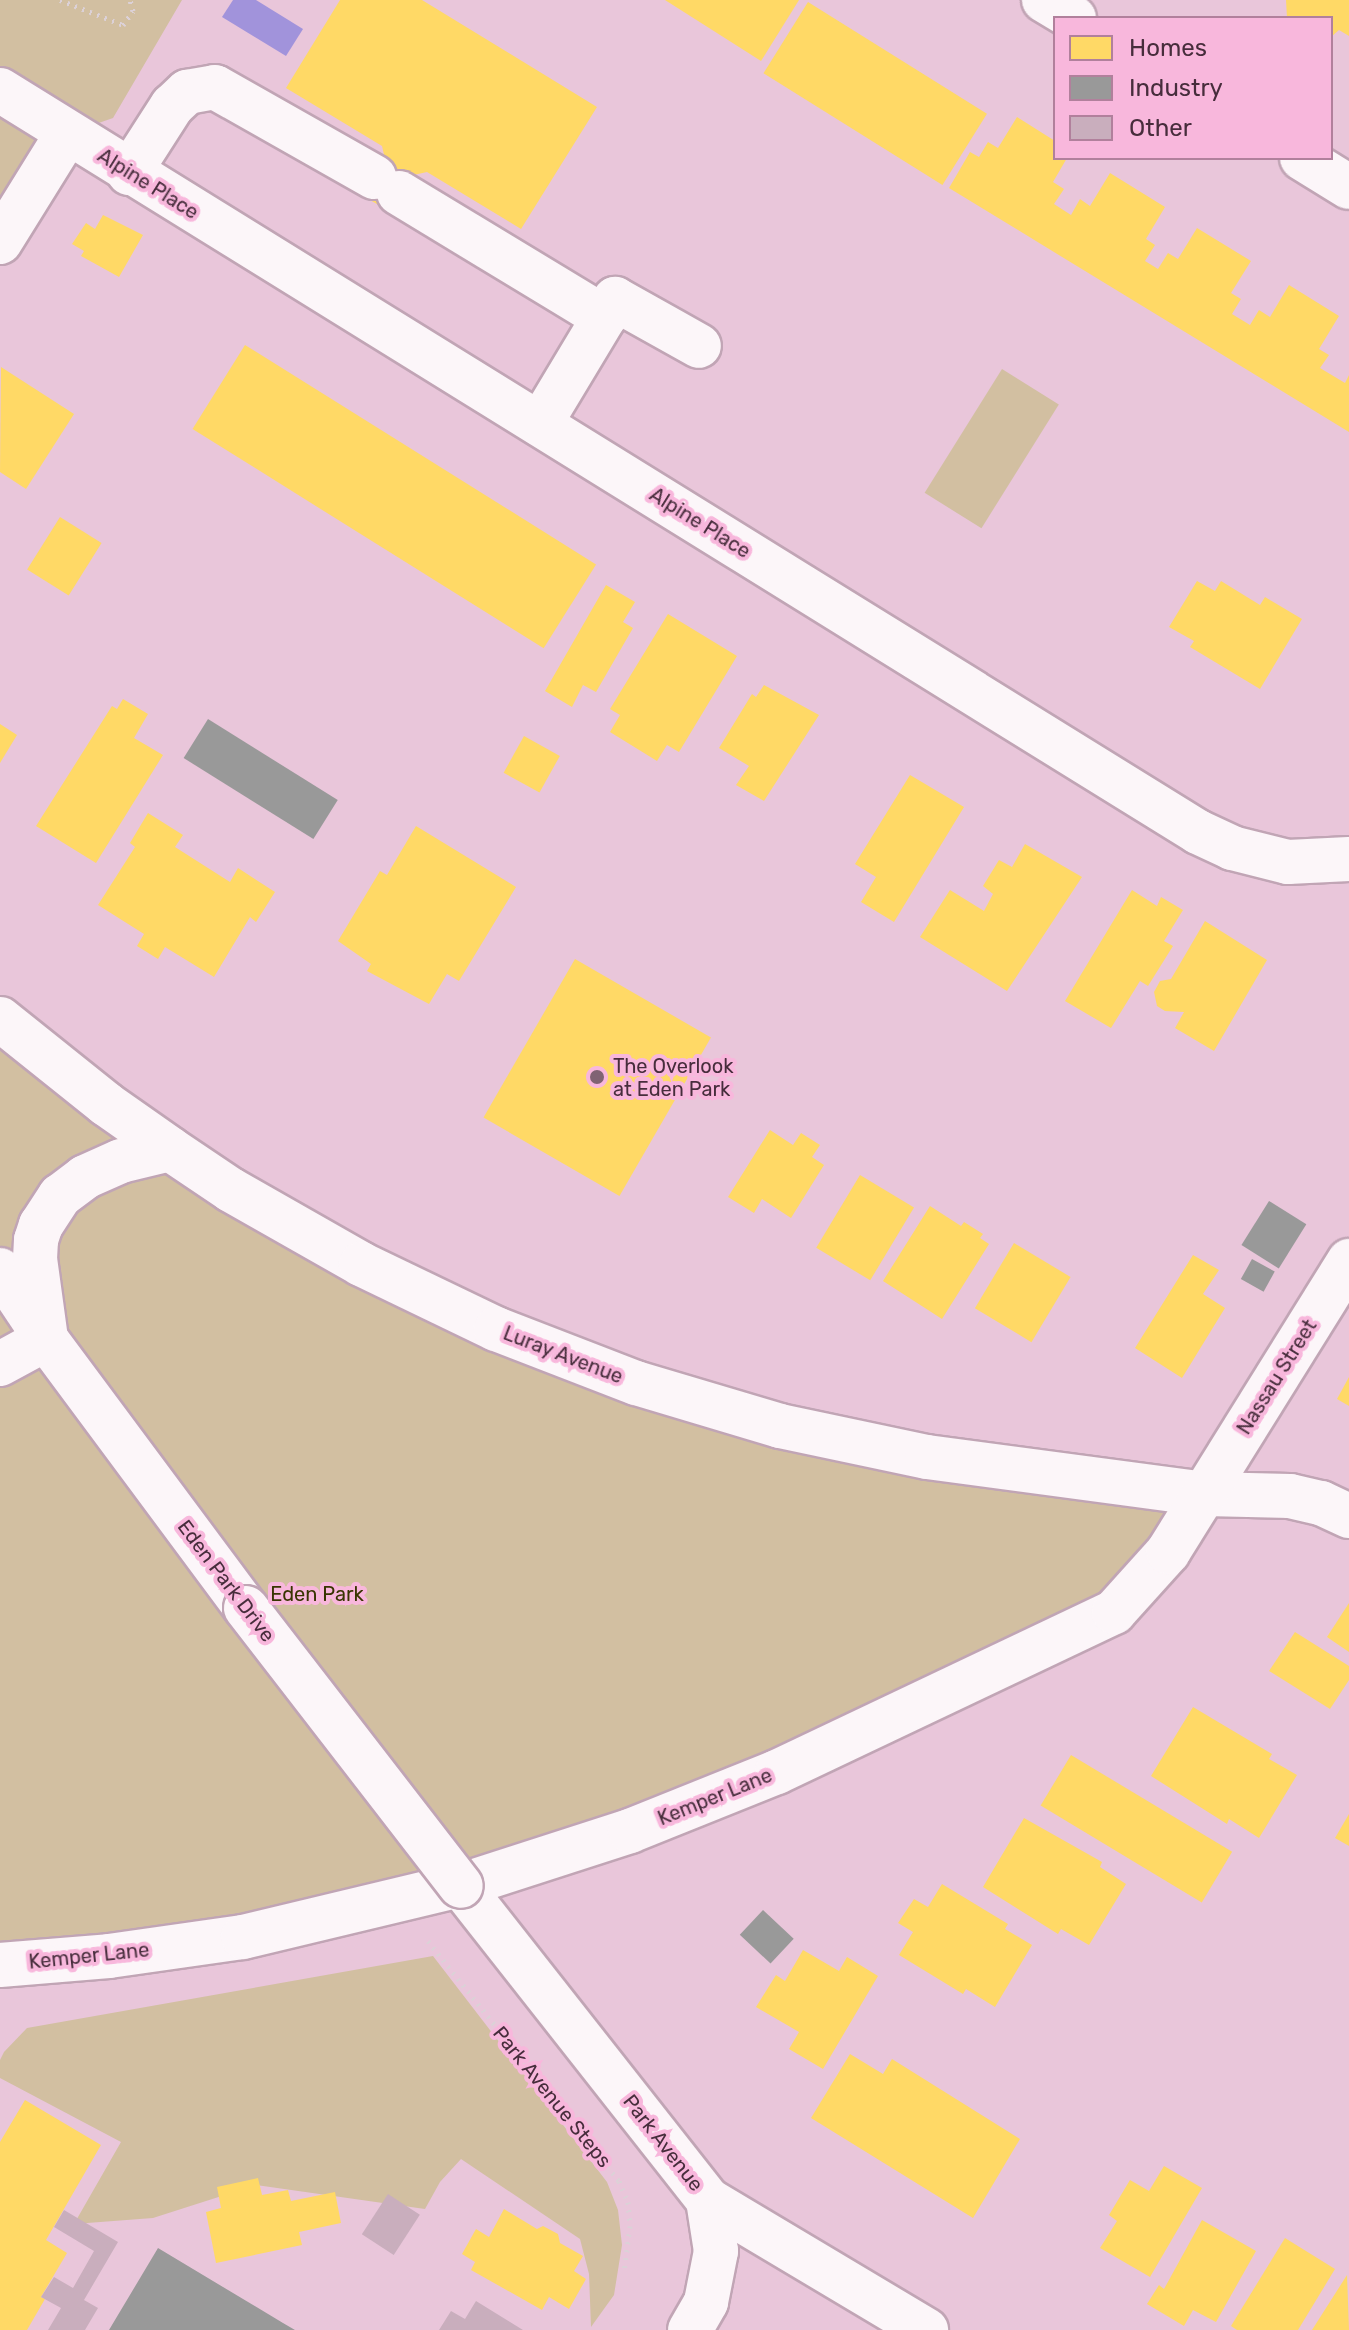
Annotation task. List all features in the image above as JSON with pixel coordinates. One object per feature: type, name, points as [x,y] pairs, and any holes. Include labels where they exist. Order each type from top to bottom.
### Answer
[{"type":"street","points":[[1044,0],[1071,16]]},
{"type":"street","points":[[129,173],[172,106],[187,92],[215,87],[386,185],[604,317]]},
{"type":"street","name":"Alpine Place","points":[[0,90],[129,173],[1198,832],[1232,848],[1288,862],[1349,859]]},
{"type":"street","points":[[0,242],[67,134]]},
{"type":"street","points":[[1305,160],[1349,187]]},
{"type":"street","points":[[540,424],[615,299],[699,346]]},
{"type":"street","name":"Luray Avenue","points":[[0,1019],[106,1104],[231,1190],[361,1264],[496,1329],[636,1383],[780,1426],[927,1457],[1206,1494]]},
{"type":"street","points":[[0,1364],[46,1339],[35,1259],[41,1225],[60,1196],[85,1177],[121,1161],[170,1149]]},
{"type":"street","name":"Nassau Street","points":[[1206,1494],[1349,1261]]},
{"type":"street","name":"Eden Park Drive","points":[[0,1270],[46,1339],[246,1608],[461,1886]]},
{"type":"street","points":[[1206,1494],[1290,1496],[1321,1503],[1349,1516]]},
{"type":"street","name":"Kemper Lane","points":[[0,1965],[109,1956],[243,1937],[472,1882],[630,1831],[777,1772],[1114,1612],[1168,1552],[1206,1494]]},
{"type":"street","name":"Park Avenue","points":[[461,1886],[708,2200],[926,2330]]},
{"type":"street","points":[[690,2330],[706,2302],[716,2251],[708,2200]]},
{"type":"path","points":[[60,0],[123,25],[133,11],[130,0]]},
{"type":"path","name":"Park Avenue Steps","points":[[428,1941],[619,2181],[628,2202],[630,2226],[624,2272]]},
{"type":"green space","points":[[0,0],[182,0],[113,118],[67,134],[0,242]]},
{"type":"green space","points":[[1002,369],[1059,405],[981,528],[925,493]]},
{"type":"green space","name":"Eden Park","points":[[0,1019],[231,1190],[636,1383],[1206,1494],[1114,1612],[472,1882],[0,1965]]},
{"type":"green space","points":[[433,1956],[607,2182],[618,2210],[622,2245],[614,2295],[591,2327],[589,2274],[580,2239],[461,2159],[440,2182],[425,2209],[256,2185],[153,2218],[74,2224],[121,2142],[0,2078],[0,2060],[4,2052],[27,2028]]},
{"type":"shaded area","points":[[233,0],[256,0],[303,29],[286,56],[222,17]]},
{"type":"building: Homes","points":[[340,0],[422,0],[597,107],[521,229],[427,172],[409,176],[389,211],[363,196],[385,159],[382,146],[286,88]]},
{"type":"building: Homes","points":[[665,0],[799,0],[761,61]]},
{"type":"building: Homes","points":[[1286,0],[1349,0],[1349,36],[1339,30],[1333,35],[1333,16],[1287,16]]},
{"type":"building: Homes","points":[[808,2],[987,114],[942,185],[763,73]]},
{"type":"building: Homes","points":[[1017,117],[1053,140],[1053,160],[1066,160],[1053,182],[1064,189],[1054,204],[1071,215],[1080,199],[1090,206],[1110,173],[1165,207],[1146,239],[1155,245],[1145,261],[1158,269],[1168,253],[1178,259],[1197,228],[1251,261],[1231,293],[1241,299],[1232,314],[1250,325],[1259,310],[1270,317],[1289,285],[1339,316],[1319,349],[1329,355],[1320,368],[1345,383],[1349,375],[1349,432],[949,188],[970,152],[979,157],[988,142],[998,148]]},
{"type":"building: Homes","points":[[103,215],[143,235],[119,277],[81,256],[84,251],[72,244],[86,223],[95,229]]},
{"type":"building: Homes","points":[[245,345],[596,564],[544,648],[193,429]]},
{"type":"building: Homes","points":[[1,367],[74,414],[26,489],[0,472]]},
{"type":"building: Homes","points":[[60,517],[102,543],[69,596],[27,570]]},
{"type":"building: Homes","points":[[1197,581],[1215,591],[1221,581],[1260,605],[1265,597],[1302,619],[1260,689],[1190,647],[1194,641],[1169,627]]},
{"type":"building: Homes","points":[[606,585],[635,602],[623,622],[633,628],[596,692],[583,685],[572,707],[545,691]]},
{"type":"building: Homes","points":[[668,614],[737,656],[679,752],[667,745],[657,761],[610,732],[620,715],[610,709]]},
{"type":"building: Homes","points":[[764,685],[819,715],[764,801],[736,785],[749,766],[719,748],[752,694],[756,697]]},
{"type":"building: Homes","points":[[123,699],[148,714],[134,738],[163,755],[96,863],[36,826],[112,706],[117,709]]},
{"type":"building: Homes","points":[[0,724],[17,735],[0,763]]},
{"type":"building: Homes","points":[[524,736],[560,756],[539,793],[504,773]]},
{"type":"building: Homes","points":[[910,775],[964,807],[894,922],[861,902],[876,877],[855,864]]},
{"type":"building: Homes","points":[[148,813],[183,835],[175,847],[230,882],[238,868],[275,892],[256,922],[250,917],[214,977],[165,947],[158,959],[137,946],[144,934],[98,905],[135,847],[130,843]]},
{"type":"building: Homes","points":[[416,826],[516,887],[459,981],[447,974],[429,1004],[367,971],[371,964],[338,941],[380,871],[387,875]]},
{"type":"building: Homes","points":[[1025,844],[1082,877],[1007,991],[920,937],[950,890],[984,911],[993,894],[983,886],[999,860],[1012,867]]},
{"type":"building: Homes","points":[[1132,890],[1157,906],[1161,897],[1183,910],[1164,941],[1173,946],[1148,986],[1140,981],[1111,1028],[1065,1001]]},
{"type":"building: Homes","points":[[1205,921],[1267,960],[1214,1051],[1175,1028],[1184,1012],[1165,1011],[1157,1006],[1154,992],[1160,981],[1171,979]]},
{"type":"building: Homes","name":"The Overlook at Eden Park","points":[[575,959],[711,1038],[619,1196],[484,1117]]},
{"type":"building: Homes","points":[[770,1130],[793,1145],[801,1133],[820,1145],[812,1157],[824,1165],[791,1218],[762,1199],[754,1213],[728,1197]]},
{"type":"building: Homes","points":[[860,1175],[914,1207],[870,1280],[816,1248]]},
{"type":"building: Homes","points":[[930,1206],[961,1226],[964,1222],[983,1234],[980,1238],[989,1244],[942,1319],[883,1281]]},
{"type":"building: Homes","points":[[1014,1243],[1071,1277],[1031,1342],[975,1308]]},
{"type":"building: Homes","points":[[1193,1255],[1219,1270],[1203,1294],[1225,1308],[1182,1378],[1135,1348]]},
{"type":"building: Homes","points":[[1349,1377],[1349,1406],[1337,1399]]},
{"type":"building: Homes","points":[[1349,1603],[1349,1652],[1327,1637]]},
{"type":"building: Homes","points":[[1295,1632],[1349,1666],[1349,1680],[1330,1709],[1269,1671]]},
{"type":"building: Homes","points":[[1193,1707],[1272,1754],[1269,1759],[1297,1775],[1259,1838],[1229,1819],[1227,1824],[1151,1776]]},
{"type":"building: Homes","points":[[1071,1755],[1232,1852],[1202,1902],[1041,1806]]},
{"type":"building: Homes","points":[[1349,1814],[1349,1846],[1335,1838]]},
{"type":"building: Homes","points":[[1024,1818],[1102,1862],[1100,1867],[1126,1884],[1089,1945],[1061,1929],[1058,1934],[983,1887]]},
{"type":"building: Homes","points":[[942,1884],[1008,1924],[1005,1929],[1032,1945],[995,2007],[966,1989],[963,1994],[899,1955],[913,1932],[898,1923],[914,1899],[928,1907]]},
{"type":"building: Homes","points":[[803,1950],[839,1971],[847,1957],[878,1976],[823,2069],[789,2049],[799,2032],[756,2007],[776,1975],[785,1981]]},
{"type":"building: Homes","points":[[850,2054],[883,2074],[892,2059],[1020,2139],[973,2218],[811,2118]]},
{"type":"building: Homes","points":[[25,2100],[101,2145],[46,2240],[67,2253],[41,2297],[45,2299],[27,2330],[0,2330],[0,2142]]},
{"type":"building: Homes","points":[[1164,2166],[1202,2188],[1150,2277],[1100,2248],[1117,2221],[1109,2215],[1130,2180],[1149,2191]]},
{"type":"building: Homes","points":[[258,2178],[262,2195],[288,2190],[291,2201],[335,2192],[341,2223],[299,2232],[302,2245],[216,2263],[206,2212],[221,2208],[217,2187]]},
{"type":"building: Homes","points":[[504,2209],[537,2229],[543,2226],[558,2234],[560,2243],[583,2256],[574,2271],[586,2279],[569,2309],[549,2297],[542,2310],[471,2270],[475,2262],[462,2254],[476,2229],[489,2237]]},
{"type":"building: Homes","points":[[1202,2220],[1256,2251],[1216,2322],[1193,2310],[1184,2326],[1147,2304],[1159,2285],[1164,2289]]},
{"type":"building: Homes","points":[[1285,2238],[1335,2269],[1298,2330],[1237,2330],[1231,2326]]},
{"type":"building: Homes","points":[[1347,2275],[1349,2330],[1312,2330]]},
{"type":"building: Industry","points":[[208,719],[338,800],[313,839],[184,758]]},
{"type":"building: Industry","points":[[1269,1201],[1306,1224],[1279,1268],[1241,1245]]},
{"type":"building: Industry","points":[[1252,1259],[1275,1272],[1264,1292],[1241,1279]]},
{"type":"building: Industry","points":[[763,1910],[794,1939],[771,1964],[740,1935]]},
{"type":"building: Industry","points":[[158,2248],[283,2323],[295,2330],[109,2330]]},
{"type":"building: Other","points":[[388,2194],[420,2215],[394,2255],[362,2234]]},
{"type":"building: Other","points":[[64,2210],[118,2242],[84,2300],[98,2308],[85,2330],[48,2330],[61,2308],[41,2297],[54,2277],[73,2288],[94,2251],[54,2227]]},
{"type":"building: Other","points":[[476,2301],[523,2330],[439,2330],[451,2311],[465,2319]]},
{"type":"place","name":"The Overlook at Eden Park","points":[[597,1077]]}]
